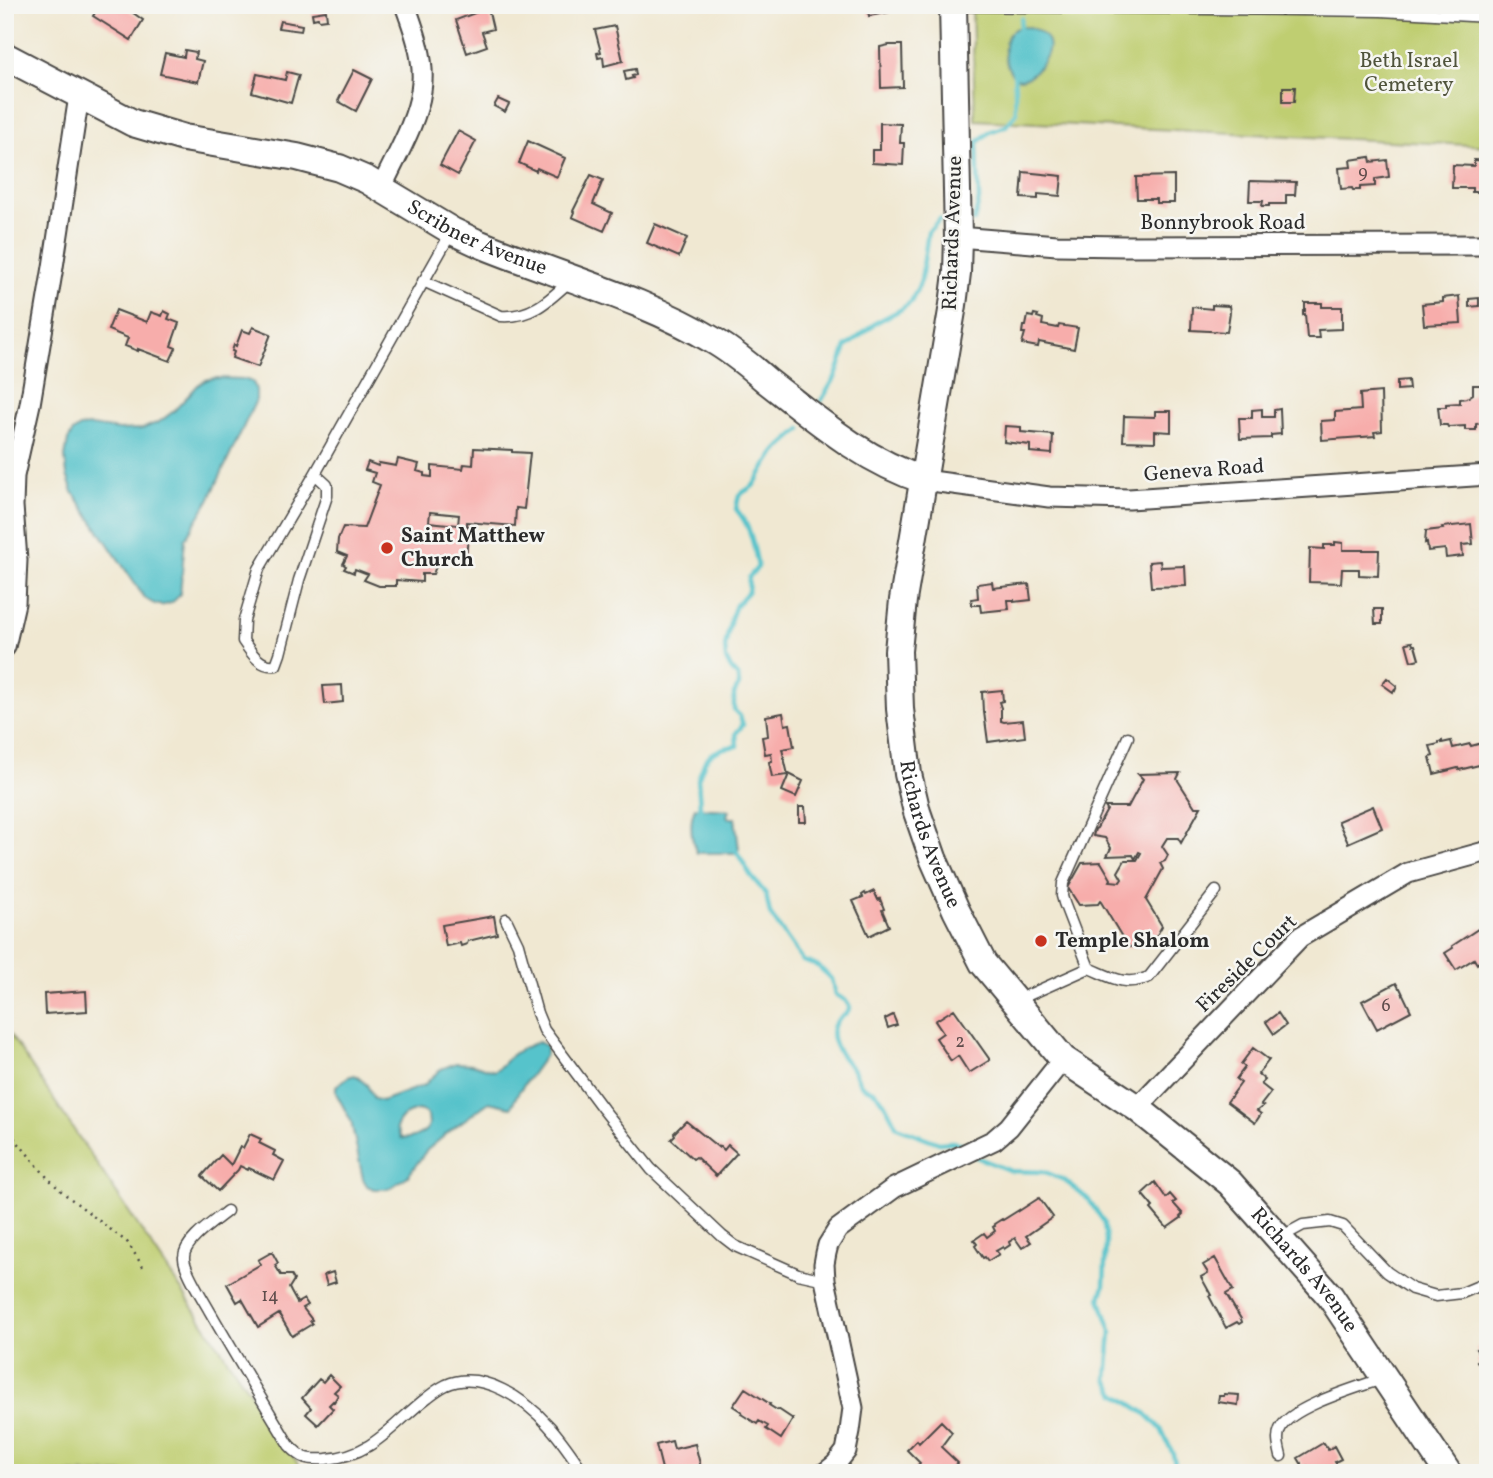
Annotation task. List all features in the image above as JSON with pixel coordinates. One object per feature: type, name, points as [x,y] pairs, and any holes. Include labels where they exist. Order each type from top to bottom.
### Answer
[{"type":"street","points":[[381,189],[416,111],[421,90],[421,58],[405,5]]},
{"type":"street","name":"Richards Avenue","points":[[953,5],[957,274],[903,600],[898,652],[900,709],[908,774],[917,812],[933,858],[983,963],[1063,1059],[1137,1108],[1230,1183],[1331,1296],[1448,1473]]},
{"type":"street","name":"Scribner Avenue","points":[[5,56],[133,123],[184,138],[323,163],[352,173],[452,231],[504,254],[642,305],[720,344],[823,425],[860,450],[902,473],[924,480]]},
{"type":"street","points":[[5,647],[15,603],[17,560],[9,477],[32,391],[79,96]]},
{"type":"street","name":"Bonnybrook Road","points":[[958,237],[1098,246],[1488,245]]},
{"type":"street","name":"Geneva Road","points":[[924,480],[1049,497],[1129,499],[1488,475]]},
{"type":"street","name":"Fireside Court","points":[[1137,1108],[1300,937],[1408,873],[1488,851]]},
{"type":"street","points":[[825,1473],[846,1451],[853,1408],[825,1280],[824,1264],[828,1245],[838,1229],[894,1188],[993,1140],[1009,1128],[1063,1059]]},
{"type":"lane","points":[[953,5],[1368,11],[1488,17]]},
{"type":"lane","points":[[315,474],[327,485],[327,496],[299,580],[281,654],[275,665],[268,666],[258,660],[243,641],[244,620],[259,569],[452,231]]},
{"type":"lane","points":[[423,281],[501,316],[512,317],[534,311],[572,279]]},
{"type":"lane","points":[[1128,737],[1063,883],[1064,903],[1088,968],[1119,981],[1131,982],[1149,977],[1216,891]]},
{"type":"lane","points":[[506,919],[518,944],[544,1030],[651,1169],[728,1241],[798,1274],[825,1280]]},
{"type":"lane","points":[[1015,1001],[1088,968]]},
{"type":"lane","points":[[227,1211],[192,1240],[186,1248],[184,1263],[248,1378],[297,1455],[316,1460],[341,1458],[364,1449],[447,1384],[465,1381],[485,1383],[519,1398],[550,1426],[584,1473]]},
{"type":"lane","points":[[1279,1238],[1303,1225],[1330,1222],[1343,1226],[1387,1272],[1412,1289],[1436,1296],[1462,1293],[1488,1282]]},
{"type":"lane","points":[[1281,1456],[1277,1442],[1280,1428],[1295,1414],[1323,1400],[1385,1378]]},
{"type":"path","points":[[5,1127],[62,1192],[128,1243],[143,1267]]},
{"type":"green space","name":"Beth Israel Cemetery","points":[[972,5],[1488,5],[1488,146],[975,120]]},
{"type":"green space","points":[[5,1027],[304,1473],[5,1473]]},
{"type":"water","points":[[1029,27],[1041,33],[1049,46],[1046,57],[1035,72],[1019,79],[1012,74],[1008,66],[1006,41],[1012,31]]},
{"type":"water","points":[[215,378],[253,382],[256,400],[209,500],[185,539],[180,594],[172,602],[158,605],[144,597],[73,492],[65,457],[68,440],[80,427],[142,429],[159,422],[174,411],[198,385]]},
{"type":"water","points":[[695,808],[729,810],[727,816],[735,818],[739,849],[735,853],[697,853],[692,831]]},
{"type":"water","points":[[539,1042],[546,1046],[546,1054],[511,1107],[489,1102],[426,1151],[408,1176],[388,1189],[367,1186],[363,1179],[351,1121],[336,1093],[336,1086],[355,1075],[367,1085],[374,1099],[382,1101],[425,1085],[441,1069],[456,1063],[472,1064],[494,1071],[515,1053]],"holes":[[[414,1111],[424,1112],[428,1116],[427,1129],[415,1136],[401,1138],[396,1128],[402,1118]]]},
{"type":"building","points":[[100,5],[104,8],[106,5],[122,5],[143,20],[131,40],[93,16]]},
{"type":"building","points":[[867,5],[888,5],[890,12],[869,16]]},
{"type":"building","points":[[488,8],[493,29],[482,32],[487,46],[467,53],[456,20]]},
{"type":"building","points":[[326,11],[327,19],[313,19],[312,13]]},
{"type":"building","points":[[280,21],[302,25],[301,31],[278,28]]},
{"type":"building","points":[[615,26],[623,61],[604,66],[603,57],[598,58],[597,53],[601,52],[595,30]]},
{"type":"building","points":[[902,45],[903,87],[881,88],[880,47]]},
{"type":"building","points":[[185,50],[196,52],[195,59],[203,61],[198,82],[160,74],[165,53],[184,57]]},
{"type":"building","points":[[635,69],[636,75],[626,80],[624,71]]},
{"type":"building","points":[[354,70],[372,79],[356,111],[338,101]]},
{"type":"building","points":[[287,72],[299,75],[291,103],[252,92],[257,74],[285,80]]},
{"type":"building","points":[[1283,87],[1295,87],[1294,102],[1283,102]]},
{"type":"building","points":[[498,99],[509,104],[505,112],[494,106]]},
{"type":"building","points":[[880,123],[901,124],[903,165],[872,163],[872,150],[880,150]]},
{"type":"building","points":[[458,131],[476,141],[458,175],[440,165]]},
{"type":"building","points":[[528,141],[565,158],[557,177],[519,163]]},
{"type":"building","points":[[1370,157],[1371,162],[1387,160],[1389,177],[1375,179],[1375,186],[1360,187],[1360,190],[1341,189],[1339,168],[1351,167],[1350,160]]},
{"type":"building","points":[[1474,160],[1488,161],[1488,192],[1472,192],[1472,188],[1452,188],[1453,165],[1474,166]]},
{"type":"building","points":[[1023,172],[1062,176],[1060,196],[1038,194],[1038,199],[1021,198]]},
{"type":"building","points":[[591,175],[603,180],[593,204],[612,213],[604,231],[572,217]]},
{"type":"building","points":[[1174,176],[1174,203],[1137,199],[1136,177]]},
{"type":"building","points":[[1250,181],[1296,182],[1295,195],[1286,195],[1286,204],[1262,206],[1263,201],[1249,201]]},
{"type":"building","points":[[655,224],[687,238],[679,257],[647,243]]},
{"type":"building","points":[[1459,296],[1461,323],[1424,325],[1422,304],[1443,302],[1443,298]]},
{"type":"building","points":[[1479,298],[1479,306],[1469,307],[1469,299]]},
{"type":"building","points":[[1305,303],[1322,303],[1322,307],[1342,307],[1342,329],[1318,330],[1319,338],[1307,338],[1305,314],[1303,315]]},
{"type":"building","points":[[1212,305],[1229,306],[1227,332],[1191,330],[1192,307],[1212,309]]},
{"type":"building","points":[[116,310],[147,322],[151,312],[162,316],[164,311],[170,314],[168,319],[179,323],[171,346],[176,348],[170,361],[125,346],[128,338],[108,330]]},
{"type":"building","points":[[1034,314],[1043,319],[1042,325],[1078,328],[1074,349],[1039,342],[1038,347],[1022,344],[1025,333],[1022,333],[1023,326],[1026,326],[1028,316],[1033,317]]},
{"type":"building","points":[[253,327],[271,334],[258,367],[232,358],[234,345],[236,346],[242,330],[250,333]]},
{"type":"building","points":[[1408,380],[1409,389],[1397,390],[1397,381]]},
{"type":"building","points":[[1473,385],[1485,385],[1488,395],[1488,422],[1476,424],[1476,430],[1465,430],[1465,426],[1440,425],[1438,407],[1460,403],[1460,399],[1473,394]]},
{"type":"building","points":[[1381,392],[1382,431],[1374,432],[1375,436],[1322,440],[1321,421],[1335,420],[1335,412],[1361,410],[1360,394]]},
{"type":"building","points":[[1262,409],[1262,417],[1274,417],[1274,410],[1280,409],[1281,434],[1271,435],[1271,438],[1240,439],[1239,418],[1252,418],[1252,410]]},
{"type":"building","points":[[1155,411],[1171,411],[1171,432],[1155,431],[1155,442],[1123,441],[1124,416],[1155,417]]},
{"type":"building","points":[[1005,426],[1021,427],[1021,432],[1053,435],[1052,454],[1030,452],[1030,445],[1004,442]]},
{"type":"building","points":[[474,448],[530,453],[524,509],[516,508],[515,526],[467,522],[469,526],[466,557],[438,555],[433,574],[422,574],[422,582],[396,580],[396,586],[379,586],[364,580],[368,574],[355,569],[354,573],[344,569],[347,556],[337,552],[343,527],[364,528],[380,485],[372,482],[375,473],[365,470],[368,462],[378,466],[379,463],[396,466],[398,459],[419,464],[417,471],[432,477],[432,466],[463,469],[464,464],[473,465]],"holes":[[[430,512],[459,515],[458,525],[429,522]]]},
{"type":"building","points":[[1471,524],[1473,544],[1462,545],[1463,556],[1446,558],[1445,549],[1428,551],[1427,542],[1425,543],[1426,531]]},
{"type":"building","points":[[1335,542],[1343,543],[1343,550],[1379,550],[1378,576],[1359,575],[1359,569],[1342,569],[1341,583],[1309,582],[1310,548],[1324,549],[1324,545],[1335,545]]},
{"type":"building","points":[[1160,561],[1161,567],[1185,566],[1186,586],[1151,587],[1149,562]]},
{"type":"building","points":[[992,582],[993,588],[1029,584],[1031,600],[1008,600],[1009,609],[981,612],[980,605],[972,605],[971,599],[978,598],[977,584]]},
{"type":"building","points":[[1374,609],[1382,609],[1382,624],[1375,624]]},
{"type":"building","points":[[1412,642],[1419,659],[1411,661],[1406,643]]},
{"type":"building","points":[[1387,678],[1397,686],[1395,691],[1382,684]]},
{"type":"building","points":[[342,685],[343,702],[325,704],[323,686]]},
{"type":"building","points":[[1002,690],[1003,701],[999,702],[1001,721],[1023,720],[1025,737],[988,742],[982,692]]},
{"type":"building","points":[[783,713],[785,725],[790,724],[794,747],[782,749],[788,775],[772,777],[769,762],[772,761],[771,753],[765,754],[762,737],[768,736],[766,716]]},
{"type":"building","points":[[1451,741],[1453,748],[1482,743],[1487,763],[1434,774],[1430,746]]},
{"type":"building","points":[[1180,773],[1177,779],[1195,807],[1201,807],[1181,843],[1178,838],[1167,838],[1162,846],[1168,855],[1165,861],[1160,863],[1163,869],[1146,900],[1162,926],[1151,946],[1128,947],[1100,901],[1098,904],[1079,905],[1068,888],[1082,863],[1101,862],[1110,881],[1120,882],[1122,879],[1118,872],[1125,860],[1137,860],[1141,853],[1139,852],[1135,859],[1133,855],[1107,856],[1111,848],[1105,838],[1093,836],[1107,810],[1105,807],[1128,807],[1143,779],[1138,774]]},
{"type":"building","points":[[789,774],[803,781],[796,797],[782,791]]},
{"type":"building","points":[[1373,806],[1382,828],[1348,843],[1338,821]]},
{"type":"building","points":[[799,807],[805,807],[806,822],[799,822]]},
{"type":"building","points":[[874,891],[878,900],[880,899],[889,926],[869,936],[853,901]]},
{"type":"building","points":[[494,916],[497,934],[468,941],[461,946],[460,943],[446,946],[442,925]]},
{"type":"building","points":[[1481,927],[1488,935],[1488,973],[1480,961],[1477,964],[1474,959],[1456,970],[1445,953]]},
{"type":"building","points":[[1396,983],[1411,1011],[1377,1029],[1362,1001]]},
{"type":"building","points":[[86,991],[87,1011],[45,1014],[44,994]]},
{"type":"building","points":[[954,1009],[990,1060],[969,1073],[958,1056],[951,1061],[936,1038],[943,1033],[935,1021]]},
{"type":"building","points":[[1278,1013],[1286,1025],[1274,1034],[1266,1022]]},
{"type":"building","points":[[893,1015],[897,1025],[888,1028],[885,1019]]},
{"type":"building","points":[[1253,1048],[1269,1060],[1258,1074],[1265,1080],[1261,1084],[1271,1092],[1257,1111],[1261,1114],[1255,1123],[1227,1102],[1241,1083],[1236,1079],[1245,1067],[1241,1064]]},
{"type":"building","points":[[686,1121],[719,1148],[720,1146],[724,1150],[728,1145],[737,1153],[716,1176],[671,1139]]},
{"type":"building","points":[[250,1134],[261,1139],[259,1143],[275,1151],[273,1155],[284,1161],[274,1180],[240,1166],[218,1191],[202,1176],[221,1155],[231,1165]]},
{"type":"building","points":[[1155,1182],[1166,1198],[1170,1194],[1176,1201],[1173,1203],[1183,1214],[1167,1228],[1142,1194]]},
{"type":"building","points":[[1039,1198],[1053,1217],[1026,1236],[1031,1242],[1022,1248],[1015,1238],[1009,1242],[1010,1245],[996,1251],[999,1254],[988,1261],[983,1258],[974,1240],[984,1233],[987,1237],[995,1231],[994,1224]]},
{"type":"building","points":[[272,1252],[281,1275],[291,1275],[294,1280],[289,1288],[297,1303],[304,1299],[308,1305],[303,1308],[312,1320],[312,1324],[292,1336],[279,1314],[258,1327],[242,1299],[237,1302],[227,1284],[261,1264],[258,1260]]},
{"type":"building","points":[[1215,1258],[1233,1290],[1226,1294],[1242,1322],[1226,1328],[1201,1277],[1208,1273],[1203,1265]]},
{"type":"building","points":[[333,1272],[336,1282],[327,1285],[324,1275]]},
{"type":"building","points":[[1488,1341],[1488,1379],[1477,1361],[1482,1358],[1476,1349]]},
{"type":"building","points":[[329,1375],[340,1386],[334,1392],[338,1395],[334,1402],[329,1405],[333,1409],[318,1425],[306,1414],[311,1408],[302,1398],[319,1379],[323,1382]]},
{"type":"building","points":[[745,1388],[793,1419],[781,1439],[766,1429],[768,1426],[759,1421],[757,1424],[733,1406]]},
{"type":"building","points":[[1239,1395],[1238,1405],[1218,1402],[1219,1396]]},
{"type":"building","points":[[941,1421],[952,1432],[941,1447],[958,1463],[948,1473],[910,1473],[920,1463],[907,1450],[917,1440],[919,1443]]},
{"type":"building","points":[[672,1441],[674,1449],[695,1444],[701,1468],[681,1473],[663,1473],[656,1445]]},
{"type":"building","points":[[1323,1443],[1328,1450],[1334,1446],[1341,1459],[1335,1462],[1340,1470],[1335,1473],[1311,1473],[1298,1458]]},
{"type":"waterway","points":[[1019,32],[1021,18]]},
{"type":"waterway","points":[[974,221],[979,200],[977,143],[989,132],[1006,126],[1016,113],[1014,71]]},
{"type":"waterway","points":[[821,401],[836,376],[846,347],[877,322],[911,302],[921,281],[928,232],[940,219]]},
{"type":"waterway","points":[[702,810],[698,779],[705,761],[711,754],[737,746],[736,733],[743,725],[734,710],[738,677],[726,659],[725,647],[736,605],[748,592],[749,577],[758,567],[749,530],[736,509],[739,495],[753,486],[775,452],[801,429]]},
{"type":"waterway","points":[[735,849],[751,876],[766,894],[770,914],[803,961],[818,966],[832,979],[836,995],[850,1007],[834,1025],[832,1034],[842,1057],[861,1084],[880,1097],[897,1127],[939,1143],[963,1144]]},
{"type":"waterway","points":[[976,1157],[1011,1171],[1045,1172],[1064,1180],[1088,1199],[1104,1222],[1104,1285],[1100,1298],[1111,1331],[1107,1379],[1116,1394],[1145,1413],[1161,1429],[1173,1454],[1177,1473]]},
{"type":"place","name":"Saint Matthew Church","points":[[387,548]]},
{"type":"place","name":"Temple Shalom","points":[[1041,941]]}]
